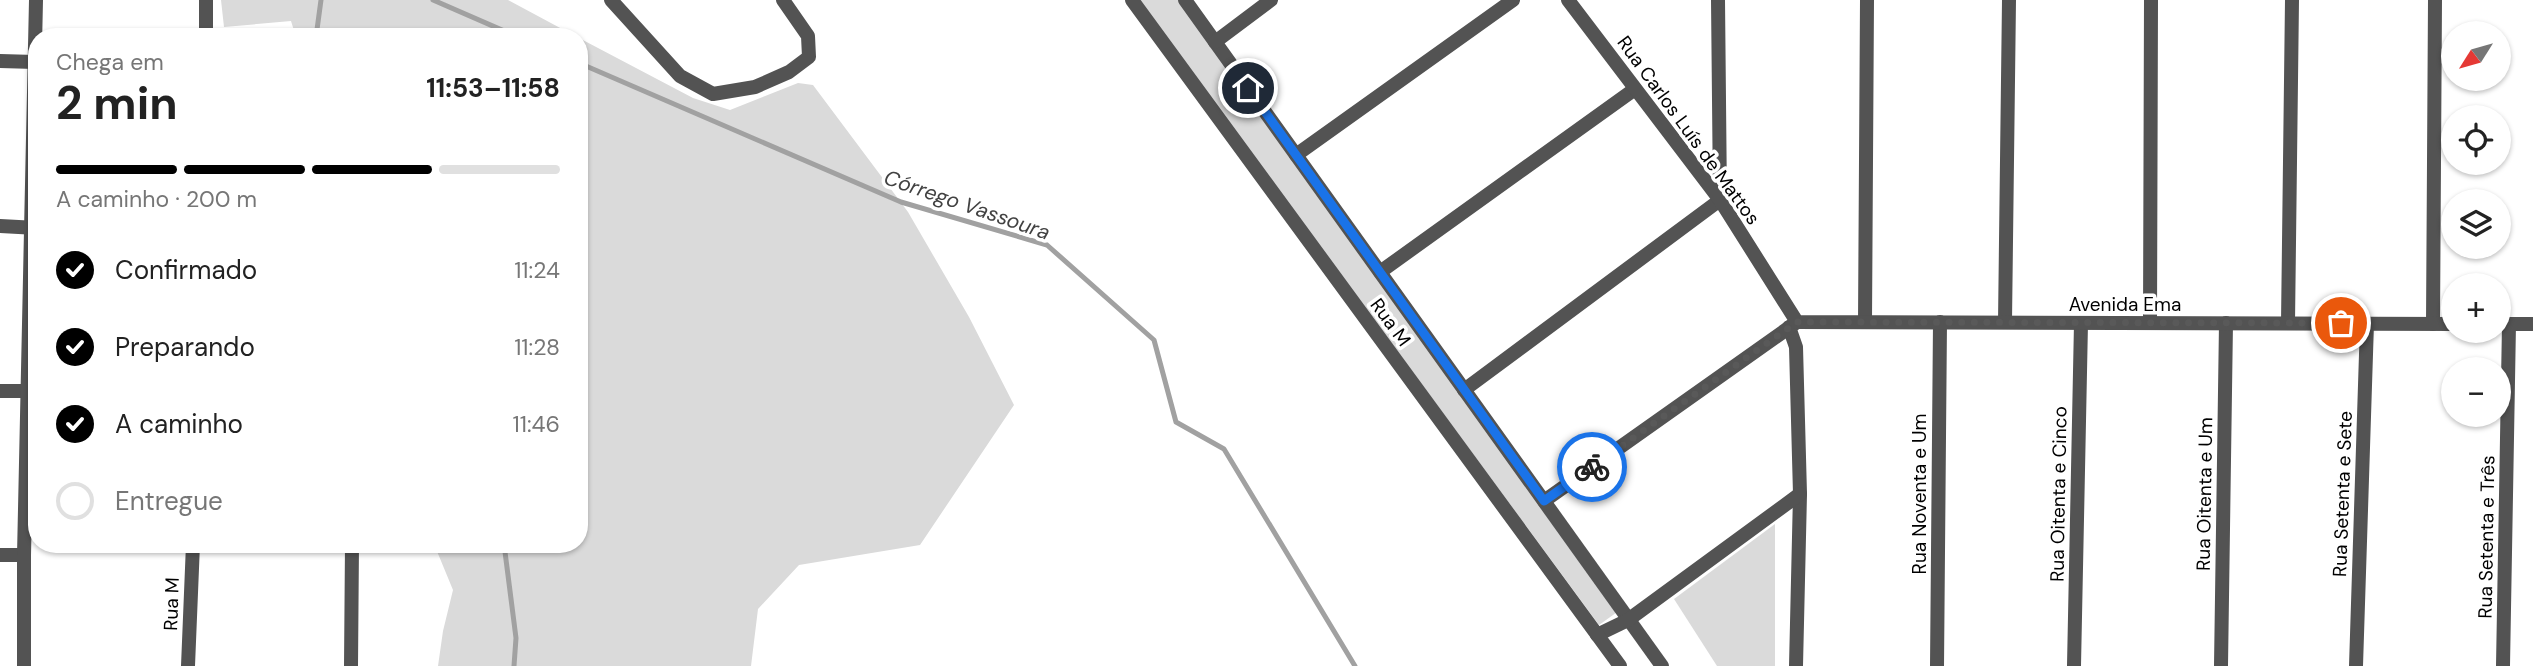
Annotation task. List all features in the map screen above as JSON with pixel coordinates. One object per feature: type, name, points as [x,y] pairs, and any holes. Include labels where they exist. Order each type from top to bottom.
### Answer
[{"type":"street","points":[[36,0],[36,28]]},
{"type":"street","points":[[206,0],[206,28]]},
{"type":"street","points":[[611,0],[680,76],[713,94],[755,87],[789,72],[809,57],[808,36],[783,0]]},
{"type":"street","name":"Rua M","points":[[1132,0],[1620,666]]},
{"type":"street","name":"Rua M","points":[[1185,0],[1662,666]]},
{"type":"street","points":[[1215,42],[1271,0]]},
{"type":"street","points":[[1296,155],[1513,0]]},
{"type":"street","name":"Rua Carlos Luís de Mattos","points":[[1568,0],[1720,200],[1793,324],[1800,494],[1796,666]]},
{"type":"street","points":[[1464,390],[1720,200],[1718,0]]},
{"type":"street","points":[[1865,322],[1867,0]]},
{"type":"street","points":[[2005,323],[2009,0]]},
{"type":"street","points":[[2150,323],[2151,0]]},
{"type":"street","points":[[2288,323],[2292,0]]},
{"type":"street","points":[[2433,324],[2435,0]]},
{"type":"street","points":[[0,61],[28,62]]},
{"type":"street","points":[[1380,272],[1635,89]]},
{"type":"street","points":[[0,226],[28,228]]},
{"type":"street","name":"Rua Noventa e Um","points":[[1937,666],[1940,322]]},
{"type":"street","name":"Rua Oitenta e Cinco","points":[[2074,666],[2081,323]]},
{"type":"street","name":"Rua Oitenta e Um","points":[[2221,666],[2226,323]]},
{"type":"street","name":"Rua Setenta e Sete","points":[[2356,666],[2367,323]]},
{"type":"street","points":[[1544,501],[1793,324]]},
{"type":"street","name":"Avenida Ema","points":[[1793,324],[2441,324]]},
{"type":"street","points":[[2511,324],[2533,324]]},
{"type":"street","name":"Rua Setenta e Três","points":[[2503,666],[2504,343]]},
{"type":"street","points":[[0,391],[28,391],[24,666]]},
{"type":"street","points":[[1597,635],[1628,620],[1800,494]]},
{"type":"street","name":"Rua M","points":[[188,666],[193,553]]},
{"type":"street","points":[[351,666],[352,553]]},
{"type":"street","points":[[0,555],[24,555]]},
{"type":"shaded area","points":[[221,0],[508,0],[560,28],[293,28],[291,21],[224,27]]},
{"type":"shaded area","points":[[1139,0],[1179,0],[1620,610],[1599,625]]},
{"type":"shaded area","points":[[588,43],[693,98],[730,110],[798,83],[813,85],[908,212],[969,317],[1014,405],[920,545],[799,565],[758,609],[751,666],[438,666],[453,590],[438,553],[588,553]]},
{"type":"shaded area","points":[[1775,524],[1775,666],[1717,666],[1674,599]]},
{"type":"waterway","points":[[317,28],[321,0]]},
{"type":"waterway","name":"Córrego Vassoura","points":[[433,0],[497,28]]},
{"type":"waterway","name":"Córrego Vassoura","points":[[588,67],[901,202],[1047,245],[1154,340],[1176,422],[1224,449],[1355,666]]},
{"type":"waterway","points":[[505,553],[516,638],[514,666]]},
{"type":"way so far","points":[[1592,467],[1797,322],[2341,323]]},
{"type":"route","points":[[1248,88],[1544,501],[1592,467]]}]
